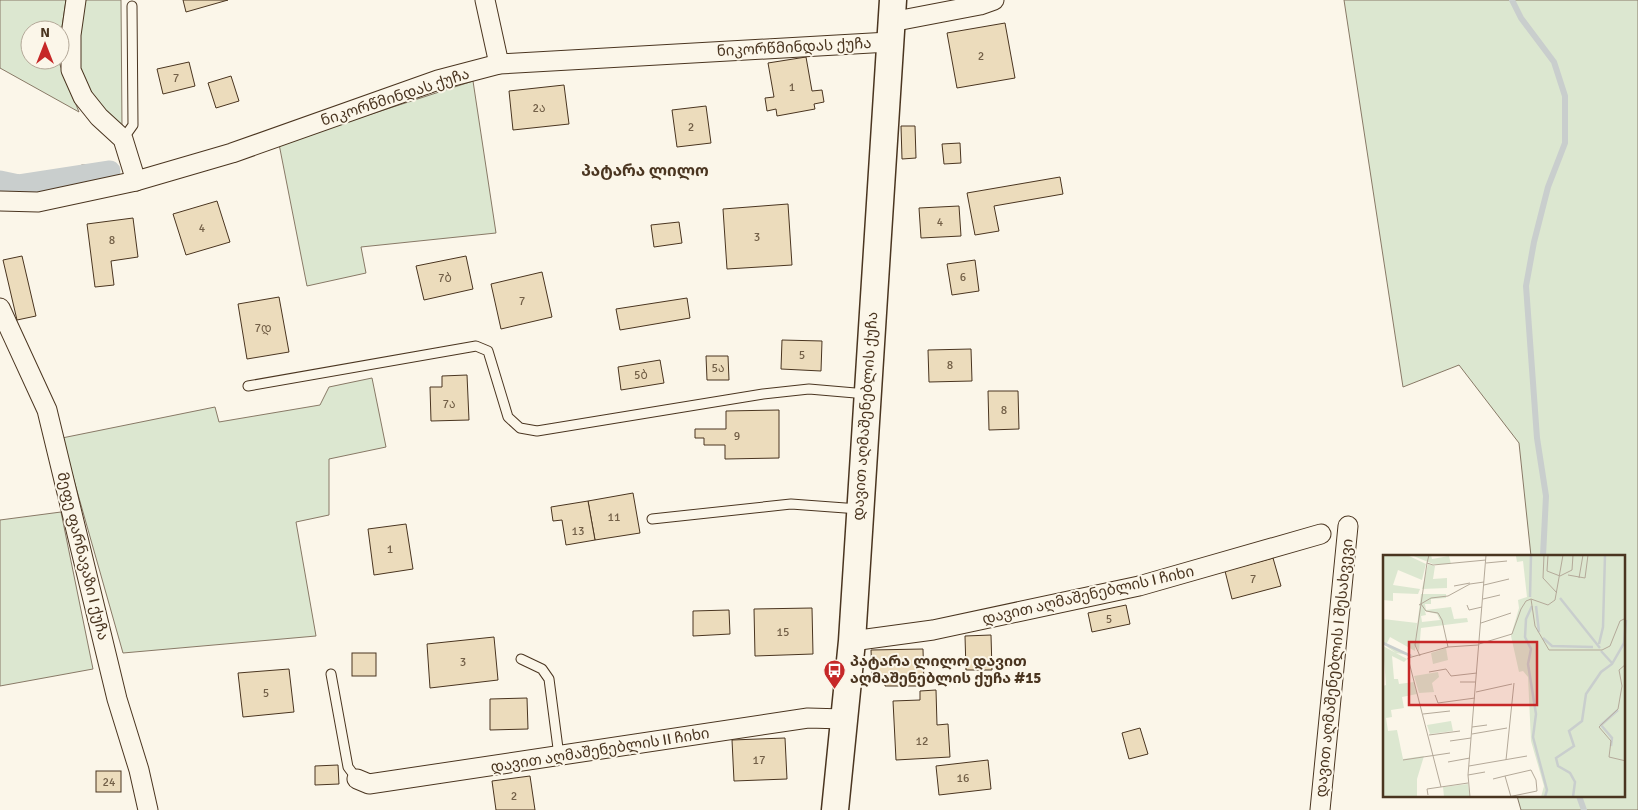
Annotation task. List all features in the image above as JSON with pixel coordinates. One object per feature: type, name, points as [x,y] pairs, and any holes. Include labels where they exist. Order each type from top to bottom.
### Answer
[{"type":"street","points":[[76,0],[71,35],[71,70],[83,98],[99,117],[123,138],[136,181]]},
{"type":"street","points":[[485,0],[500,64]]},
{"type":"street","name":"ნიკორწმინდას ქუჩა","points":[[0,201],[38,202],[136,181],[232,153],[438,80],[500,64],[891,21],[980,5],[994,0]]},
{"type":"street","name":"დავით აღმაშენებლის ქუჩა","points":[[835,810],[852,641],[891,21]]},
{"type":"street","name":"მეფე ფარნავაზი I ქუჩა","points":[[0,308],[47,410],[117,699],[139,770],[148,810]]},
{"type":"street","name":"დავით აღმაშენებლის I შესახვევი","points":[[1320,810],[1348,526]]},
{"type":"street","name":"დავით აღმაშენებლის I ჩიხი","points":[[852,641],[933,630],[1139,586],[1321,534]]},
{"type":"street","name":"დავით აღმაშენებლის II ჩიხი","points":[[357,779],[369,784],[808,718],[844,719]]},
{"type":"lane","points":[[123,138],[133,125],[132,6]]},
{"type":"lane","points":[[248,386],[476,346],[488,351],[508,417],[520,428],[537,431],[763,394],[809,389],[867,394]]},
{"type":"lane","points":[[652,518],[791,504],[859,509]]},
{"type":"lane","points":[[521,659],[542,669],[549,679],[559,756]]},
{"type":"lane","points":[[331,674],[348,767],[357,779]]},
{"type":"green space","points":[[0,0],[66,0],[63,20],[20,20],[20,70],[62,70],[79,112],[0,68]]},
{"type":"green space","points":[[81,0],[121,0],[122,127],[99,103],[80,75],[77,32]]},
{"type":"green space","points":[[1344,0],[1638,0],[1638,810],[1521,810],[1518,798],[1626,798],[1626,555],[1531,555],[1519,443],[1459,365],[1403,387]]},
{"type":"green space","points":[[473,81],[496,233],[361,247],[366,273],[307,286],[279,144]]},
{"type":"green space","points":[[82,165],[115,165],[120,176],[24,196],[0,191],[0,177],[57,175]]},
{"type":"green space","points":[[372,378],[386,447],[329,459],[329,515],[296,522],[316,636],[123,653],[62,438],[215,407],[219,422],[320,405],[329,387]]},
{"type":"green space","points":[[61,512],[93,669],[0,686],[0,520]]},
{"type":"building","points":[[183,0],[228,0],[186,12]]},
{"type":"building","points":[[1005,23],[1015,78],[957,88],[947,33]]},
{"type":"building","points":[[806,57],[812,91],[822,90],[824,102],[814,104],[815,109],[777,116],[776,109],[767,111],[765,98],[774,97],[768,63]]},
{"type":"building","points":[[189,62],[195,86],[163,94],[157,69]]},
{"type":"building","points":[[231,76],[239,101],[216,108],[208,83]]},
{"type":"building","points":[[564,85],[569,124],[513,130],[509,91]]},
{"type":"building","points":[[706,106],[711,143],[677,147],[672,110]]},
{"type":"building","points":[[901,126],[915,126],[916,158],[902,159]]},
{"type":"building","points":[[960,143],[961,163],[944,164],[942,144]]},
{"type":"building","points":[[1060,177],[1063,194],[994,206],[999,231],[975,235],[967,193]]},
{"type":"building","points":[[217,201],[230,242],[186,255],[173,214]]},
{"type":"building","points":[[788,204],[792,265],[727,269],[723,209]]},
{"type":"building","points":[[959,206],[961,236],[921,238],[919,208]]},
{"type":"building","points":[[133,218],[138,257],[111,261],[114,285],[95,287],[87,224]]},
{"type":"building","points":[[679,222],[682,243],[654,247],[651,225]]},
{"type":"building","points":[[22,256],[36,316],[17,320],[3,260]]},
{"type":"building","points":[[466,256],[473,289],[424,300],[416,266]]},
{"type":"building","points":[[975,260],[979,291],[952,295],[947,264]]},
{"type":"building","points":[[542,272],[552,317],[501,329],[491,284]]},
{"type":"building","points":[[279,297],[289,352],[247,359],[238,304]]},
{"type":"building","points":[[687,298],[690,318],[620,330],[616,309]]},
{"type":"building","points":[[782,340],[822,341],[821,371],[781,369]]},
{"type":"building","points":[[971,349],[972,381],[929,382],[928,350]]},
{"type":"building","points":[[706,356],[728,356],[729,380],[707,380]]},
{"type":"building","points":[[660,360],[664,383],[621,390],[618,367]]},
{"type":"building","points":[[467,375],[469,420],[431,421],[430,387],[442,387],[442,376]]},
{"type":"building","points":[[988,391],[1018,391],[1019,429],[989,430]]},
{"type":"building","points":[[779,410],[779,458],[725,459],[725,445],[704,445],[704,438],[695,438],[695,429],[726,429],[726,411]]},
{"type":"building","points":[[633,493],[640,533],[595,540],[588,501]]},
{"type":"building","points":[[588,501],[595,540],[566,545],[562,520],[553,521],[551,507]]},
{"type":"building","points":[[406,524],[413,569],[374,575],[368,529]]},
{"type":"building","points":[[1273,558],[1281,586],[1232,599],[1225,571]]},
{"type":"building","points":[[1126,605],[1130,624],[1092,632],[1088,613]]},
{"type":"building","points":[[812,608],[813,654],[755,656],[754,609]]},
{"type":"building","points":[[729,610],[730,634],[693,636],[693,611]]},
{"type":"building","points":[[991,635],[992,670],[966,670],[965,636]]},
{"type":"building","points":[[494,637],[498,680],[430,688],[427,644]]},
{"type":"building","points":[[923,649],[924,686],[885,686],[885,675],[872,675],[871,650]]},
{"type":"building","points":[[352,653],[376,653],[376,676],[352,676]]},
{"type":"building","points":[[289,669],[294,712],[243,717],[238,673]]},
{"type":"building","points":[[936,690],[937,725],[948,724],[950,757],[896,760],[893,701],[920,700],[920,691]]},
{"type":"building","points":[[527,698],[528,729],[490,730],[490,699]]},
{"type":"building","points":[[1140,728],[1148,754],[1129,759],[1122,733]]},
{"type":"building","points":[[785,738],[787,779],[734,781],[732,740]]},
{"type":"building","points":[[988,760],[991,789],[939,795],[936,766]]},
{"type":"building","points":[[338,765],[339,784],[315,785],[315,766]]},
{"type":"building","points":[[96,771],[121,771],[121,792],[96,792]]},
{"type":"building","points":[[530,776],[535,810],[496,810],[492,781]]},
{"type":"waterway","points":[[1512,0],[1521,18],[1554,62],[1565,96],[1565,143],[1548,187],[1534,242],[1526,286],[1537,438],[1546,496],[1543,555]]},
{"type":"waterway","points":[[0,181],[19,185],[110,171]]},
{"type":"waterway","points":[[1580,798],[1584,810]]},
{"type":"place","name":"პატარა ლილო დავით აღმაშენებლის ქუჩა #15","points":[[834,689]]},
{"type":"district","name":"პატარა ლილო","points":[[645,170]]}]
